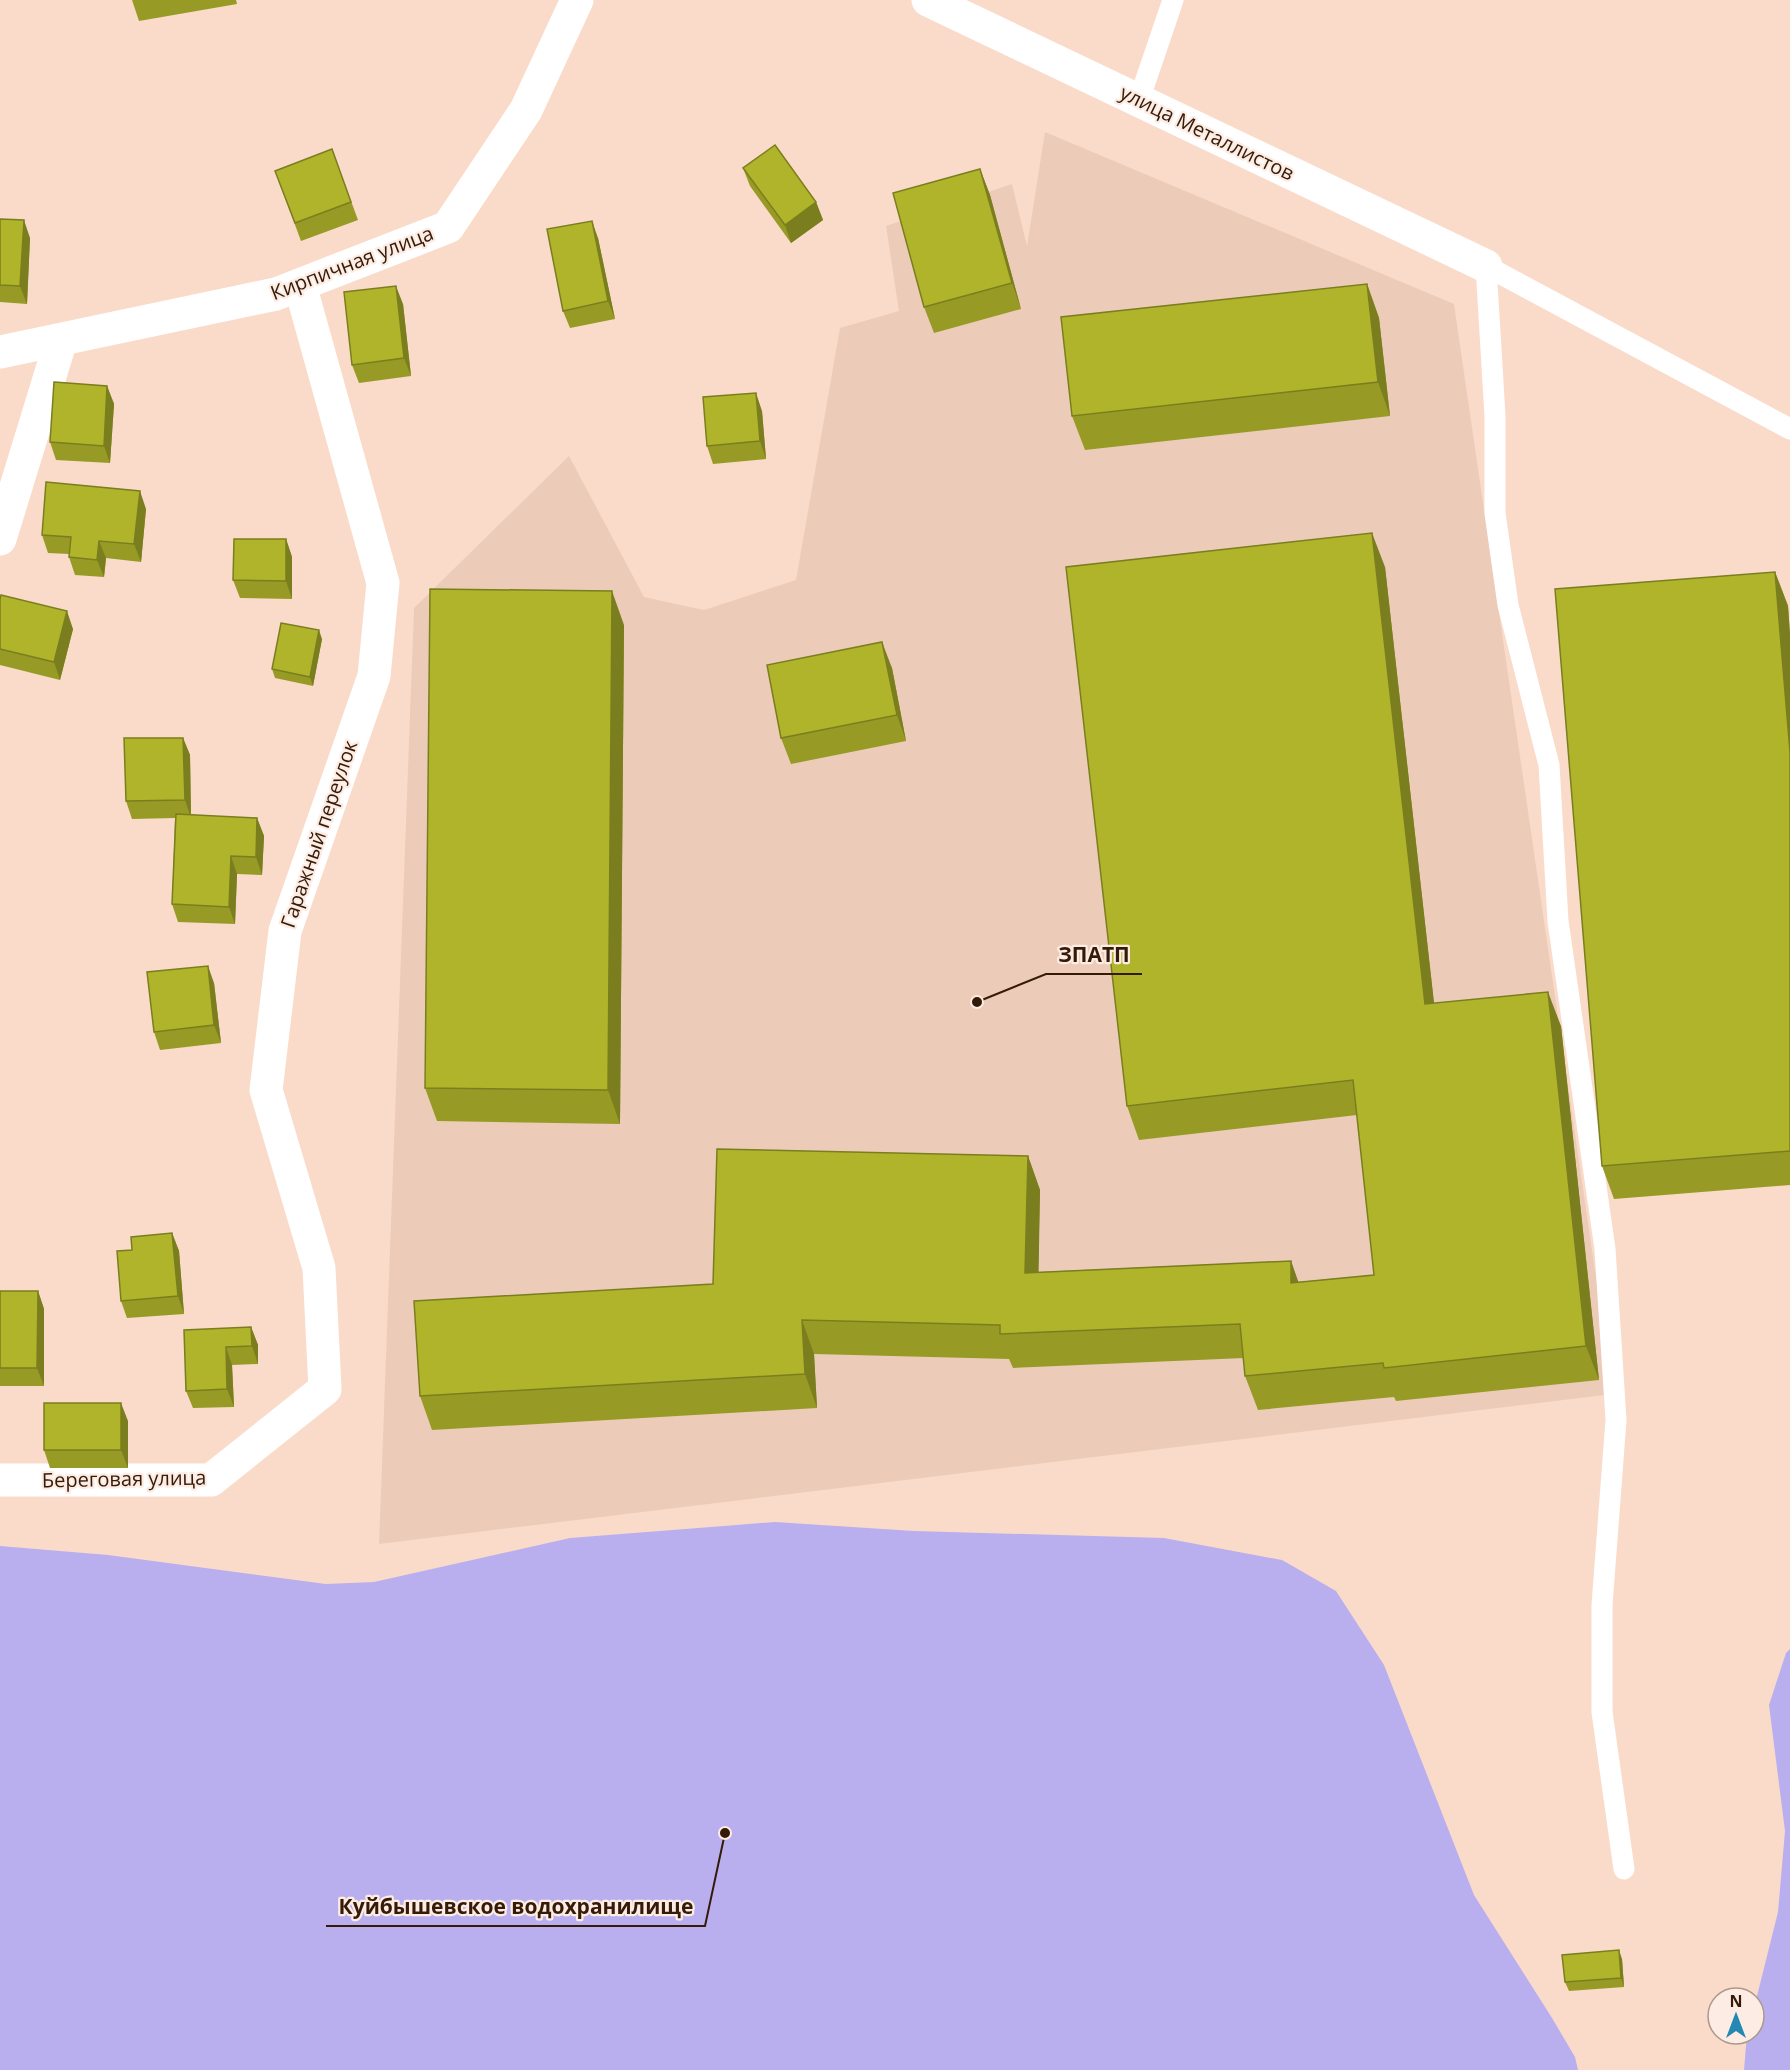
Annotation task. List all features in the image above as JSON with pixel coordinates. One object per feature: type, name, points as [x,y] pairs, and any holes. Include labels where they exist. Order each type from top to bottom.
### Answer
[{"type":"street","name":"Кирпичная улица","points":[[0,352],[276,294],[448,227],[526,110],[577,0]]},
{"type":"street","name":"улица Металлистов","points":[[928,0],[1486,267]]},
{"type":"street","name":"Гаражный переулок","points":[[300,285],[383,583],[374,676],[285,931],[266,1090],[319,1268],[325,1389]]},
{"type":"street","points":[[0,539],[61,340]]},
{"type":"street","name":"Береговая улица","points":[[0,1480],[211,1480],[325,1389]]},
{"type":"lane","points":[[1139,100],[1173,0]]},
{"type":"lane","points":[[1486,267],[1790,429]]},
{"type":"lane","points":[[1486,267],[1495,416],[1495,513],[1508,605],[1549,765],[1558,921],[1605,1249],[1616,1420],[1602,1605],[1602,1712],[1624,1869]]},
{"type":"shaded area","points":[[1045,132],[1454,304],[1613,1394],[379,1544],[414,608],[569,456],[644,597],[704,610],[796,580],[840,328],[899,311],[886,226],[1012,184],[1027,246]]},
{"type":"shaded area","points":[[775,1522],[914,1531],[1164,1538],[1282,1560],[1336,1591],[1384,1665],[1474,1895],[1552,2018],[1575,2057],[1578,2070],[0,2070],[0,1546],[108,1555],[326,1584],[374,1582],[570,1538]]},
{"type":"shaded area","points":[[1790,1649],[1790,2070],[1744,2070],[1746,2046],[1766,2046],[1766,1986],[1760,1986],[1778,1912],[1785,1831],[1769,1705],[1786,1653]]},
{"type":"building","points":[[775,145],[816,202],[785,225],[743,168]]},
{"type":"building","points":[[332,149],[351,202],[295,223],[275,171]]},
{"type":"building","points":[[980,169],[1012,283],[924,307],[893,193]]},
{"type":"building","points":[[0,219],[24,220],[20,286],[0,285]]},
{"type":"building","points":[[592,221],[608,301],[563,311],[547,229]]},
{"type":"building","points":[[1367,284],[1378,382],[1072,416],[1061,317]]},
{"type":"building","points":[[396,286],[404,358],[352,365],[344,292]]},
{"type":"building","points":[[54,382],[107,386],[104,446],[50,442]]},
{"type":"building","points":[[756,393],[760,441],[707,446],[703,397]]},
{"type":"building","points":[[46,482],[140,491],[134,544],[99,541],[97,560],[69,557],[71,537],[42,535]]},
{"type":"building","points":[[1372,533],[1425,1004],[1548,992],[1586,1346],[1384,1368],[1383,1363],[1245,1376],[1240,1324],[1000,1334],[1000,1325],[802,1320],[805,1374],[420,1396],[414,1301],[713,1284],[717,1149],[1028,1156],[1025,1273],[1291,1261],[1291,1283],[1374,1275],[1353,1080],[1127,1106],[1066,567]]},
{"type":"building","points":[[234,539],[286,539],[286,581],[233,580]]},
{"type":"building","points":[[1775,572],[1790,752],[1790,1151],[1602,1166],[1555,589]]},
{"type":"building","points":[[430,589],[612,591],[608,1090],[425,1088]]},
{"type":"building","points":[[1,595],[67,611],[54,662],[0,649]]},
{"type":"building","points":[[281,623],[319,630],[310,677],[272,669]]},
{"type":"building","points":[[882,642],[897,715],[781,738],[767,665]]},
{"type":"building","points":[[124,738],[183,738],[185,800],[126,801]]},
{"type":"building","points":[[176,814],[257,818],[256,857],[231,856],[229,907],[172,904]]},
{"type":"building","points":[[208,966],[214,1025],[154,1032],[147,972]]},
{"type":"building","points":[[172,1233],[178,1296],[121,1301],[117,1251],[132,1250],[131,1237]]},
{"type":"building","points":[[0,1291],[38,1291],[37,1368],[0,1368]]},
{"type":"building","points":[[251,1327],[252,1346],[226,1347],[227,1389],[186,1391],[184,1330]]},
{"type":"building","points":[[44,1403],[121,1403],[121,1450],[44,1450]]},
{"type":"building","points":[[1619,1950],[1621,1978],[1565,1982],[1562,1955]]},
{"type":"place","name":"ЗПАТП","points":[[977,1002]]},
{"type":"place","name":"Куйбышевское водохранилище","points":[[725,1833]]}]
